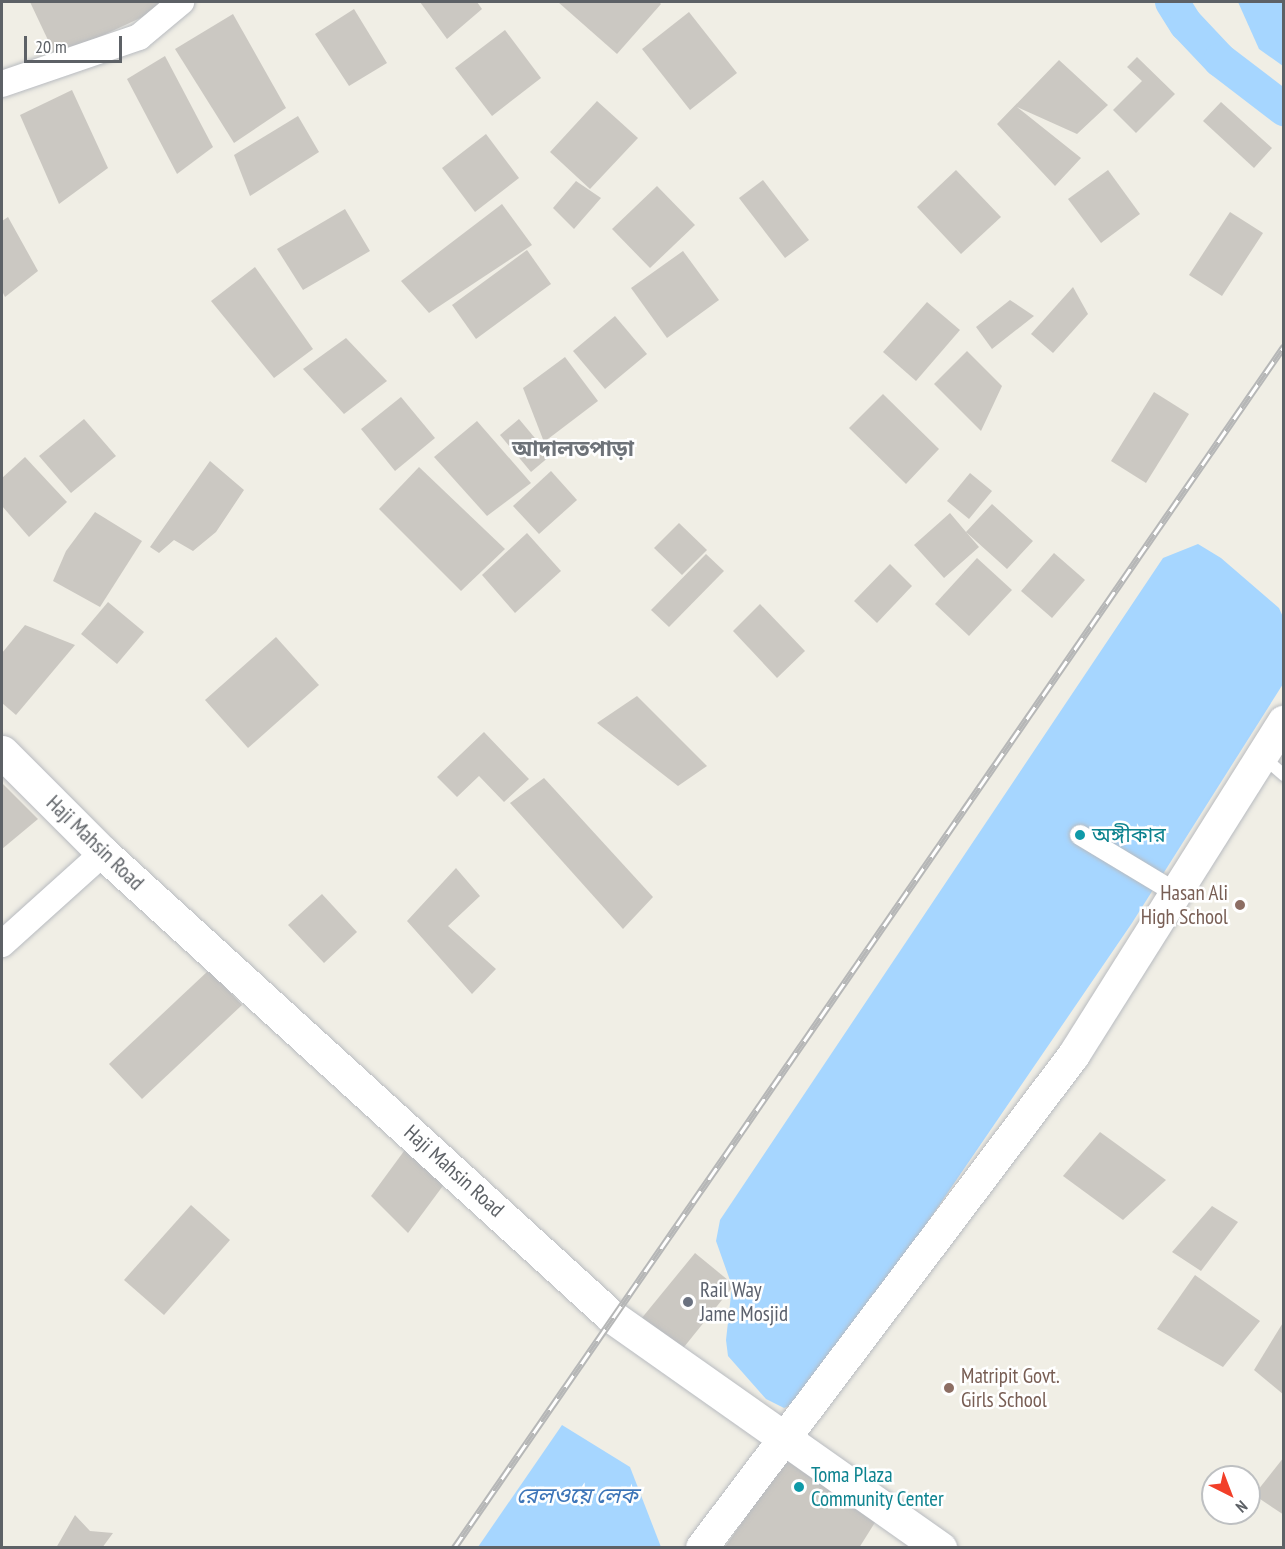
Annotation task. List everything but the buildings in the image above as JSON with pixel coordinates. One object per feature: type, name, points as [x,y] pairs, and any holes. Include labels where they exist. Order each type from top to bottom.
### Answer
[{"type":"main road","name":"Haji Mahsin Road","points":[[2,752],[103,853],[611,1316],[940,1548]]},
{"type":"street","points":[[2,84],[139,37],[181,2]]},
{"type":"street","points":[[702,1548],[782,1438],[1074,1055],[1176,893],[1273,766],[1284,722]]},
{"type":"street","points":[[1080,835],[1176,893]]},
{"type":"street","points":[[2,944],[103,853]]},
{"type":"water","points":[[1238,2],[1283,2],[1283,66],[1259,49]]},
{"type":"water","points":[[1198,544],[1221,558],[1279,608],[1283,617],[1283,684],[1132,923],[815,1387],[801,1401],[784,1408],[766,1399],[728,1356],[726,1340],[732,1286],[716,1241],[720,1220],[1163,558]]},
{"type":"water","name":"রেলওয়ে লেক","points":[[562,1425],[630,1467],[661,1547],[478,1547]]},
{"type":"waterway","points":[[1172,2],[1186,24],[1220,60],[1284,109]]},
{"type":"railway","points":[[454,1548],[1284,346]]},
{"type":"place","name":"অঙ্গীকার","points":[[1080,835]]},
{"type":"place","name":"Hasan Ali High School","points":[[1240,905]]},
{"type":"place","name":"Rail Way Jame Mosjid","points":[[688,1302]]},
{"type":"place","name":"Matripit Govt. Girls School","points":[[949,1388]]},
{"type":"place","name":"Toma Plaza Community Center","points":[[799,1487]]},
{"type":"district","name":"আদালতপাড়া","points":[[573,449]]}]
